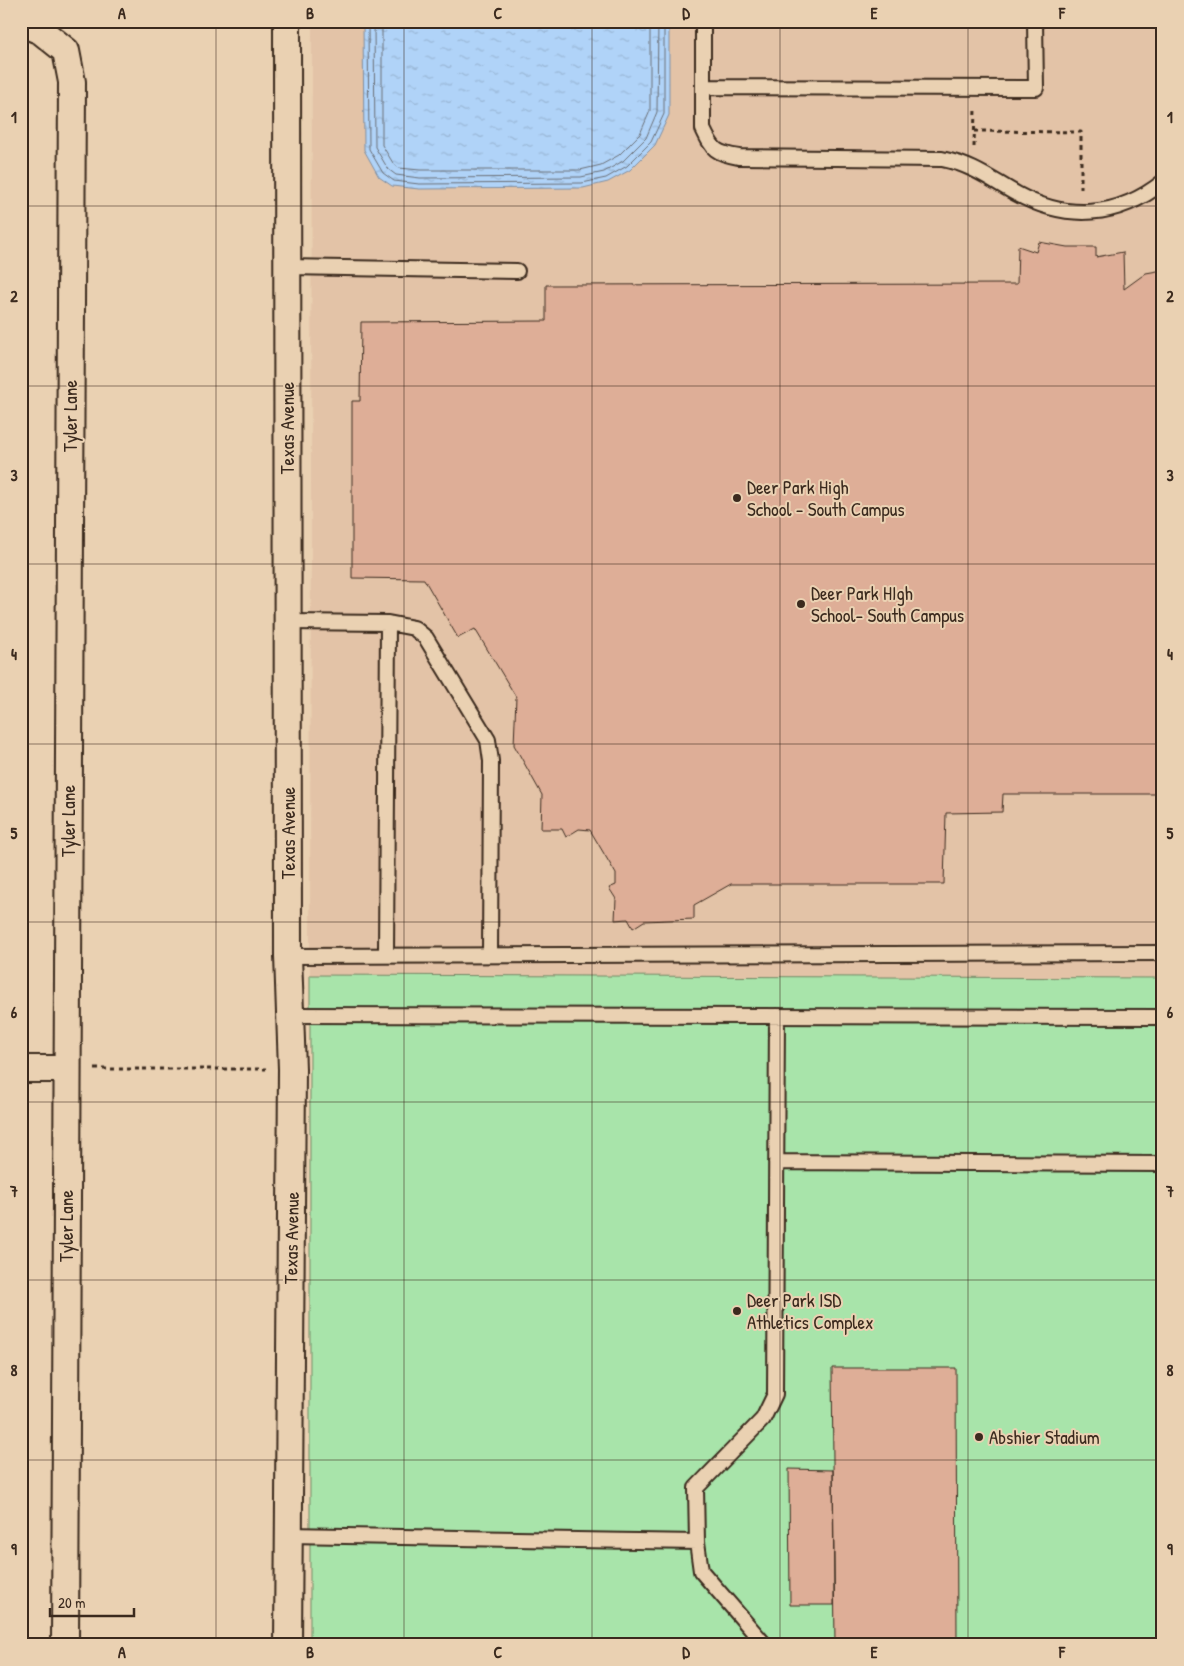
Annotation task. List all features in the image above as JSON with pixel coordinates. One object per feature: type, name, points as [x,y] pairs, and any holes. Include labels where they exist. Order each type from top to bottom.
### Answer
[{"type":"street","name":"Texas Avenue","points":[[287,21],[288,956],[292,1069],[288,1645]]},
{"type":"street","name":"Tyler Lane","points":[[21,23],[41,31],[66,51],[72,82],[66,1069],[65,1645]]},
{"type":"street","points":[[21,1069],[66,1069]]},
{"type":"lane","points":[[703,21],[703,129],[710,145],[721,154],[739,157],[942,159],[959,162],[973,168],[1038,205],[1081,213],[1125,205],[1146,196],[1163,182]]},
{"type":"lane","points":[[703,87],[1036,88],[1035,21]]},
{"type":"lane","points":[[287,267],[517,271]]},
{"type":"lane","points":[[288,622],[388,623],[414,628],[426,638],[488,740],[491,761],[490,955]]},
{"type":"lane","points":[[386,956],[388,623]]},
{"type":"lane","points":[[288,956],[1163,953]]},
{"type":"lane","points":[[291,1015],[1163,1017]]},
{"type":"lane","points":[[765,1645],[701,1571],[697,1542],[696,1488],[763,1419],[775,1394],[777,1016]]},
{"type":"lane","points":[[776,1162],[1163,1164]]},
{"type":"lane","points":[[288,1535],[697,1542]]},
{"type":"path","points":[[973,168],[975,88]]},
{"type":"path","points":[[974,132],[1081,132],[1081,213]]},
{"type":"path","points":[[66,1069],[292,1069]]},
{"type":"shaded area","name":"Deer Park High School - South Campus","points":[[312,21],[1163,21],[1163,978],[310,975]]},
{"type":"green space","name":"Deer Park ISD Athletics Complex","points":[[310,975],[1163,978],[1163,1645],[310,1645]]},
{"type":"water","points":[[363,21],[669,21],[669,115],[655,145],[630,170],[608,182],[583,188],[419,189],[392,186],[379,177],[364,150]]},
{"type":"building","name":"Deer Park HIgh School- South Campus","points":[[1039,242],[1067,247],[1096,247],[1096,257],[1123,252],[1124,289],[1146,273],[1163,270],[1163,794],[1003,794],[1002,812],[946,813],[944,884],[731,884],[694,905],[694,919],[644,921],[633,928],[628,919],[615,920],[616,899],[609,888],[616,885],[616,874],[590,830],[579,829],[566,837],[562,829],[541,829],[542,795],[514,745],[516,697],[475,629],[458,638],[424,579],[352,578],[352,401],[360,401],[361,322],[546,321],[546,285],[1017,284],[1018,246],[1036,252]]},
{"type":"building","points":[[832,1368],[956,1368],[957,1645],[835,1645]]},
{"type":"building","points":[[789,1469],[833,1470],[834,1605],[790,1605]]},
{"type":"place","name":"Deer Park High School - South Campus","points":[[737,498]]},
{"type":"place","name":"Deer Park HIgh School- South Campus","points":[[801,604]]},
{"type":"place","name":"Deer Park ISD Athletics Complex","points":[[737,1311]]},
{"type":"place","name":"Abshier Stadium","points":[[979,1437]]}]
